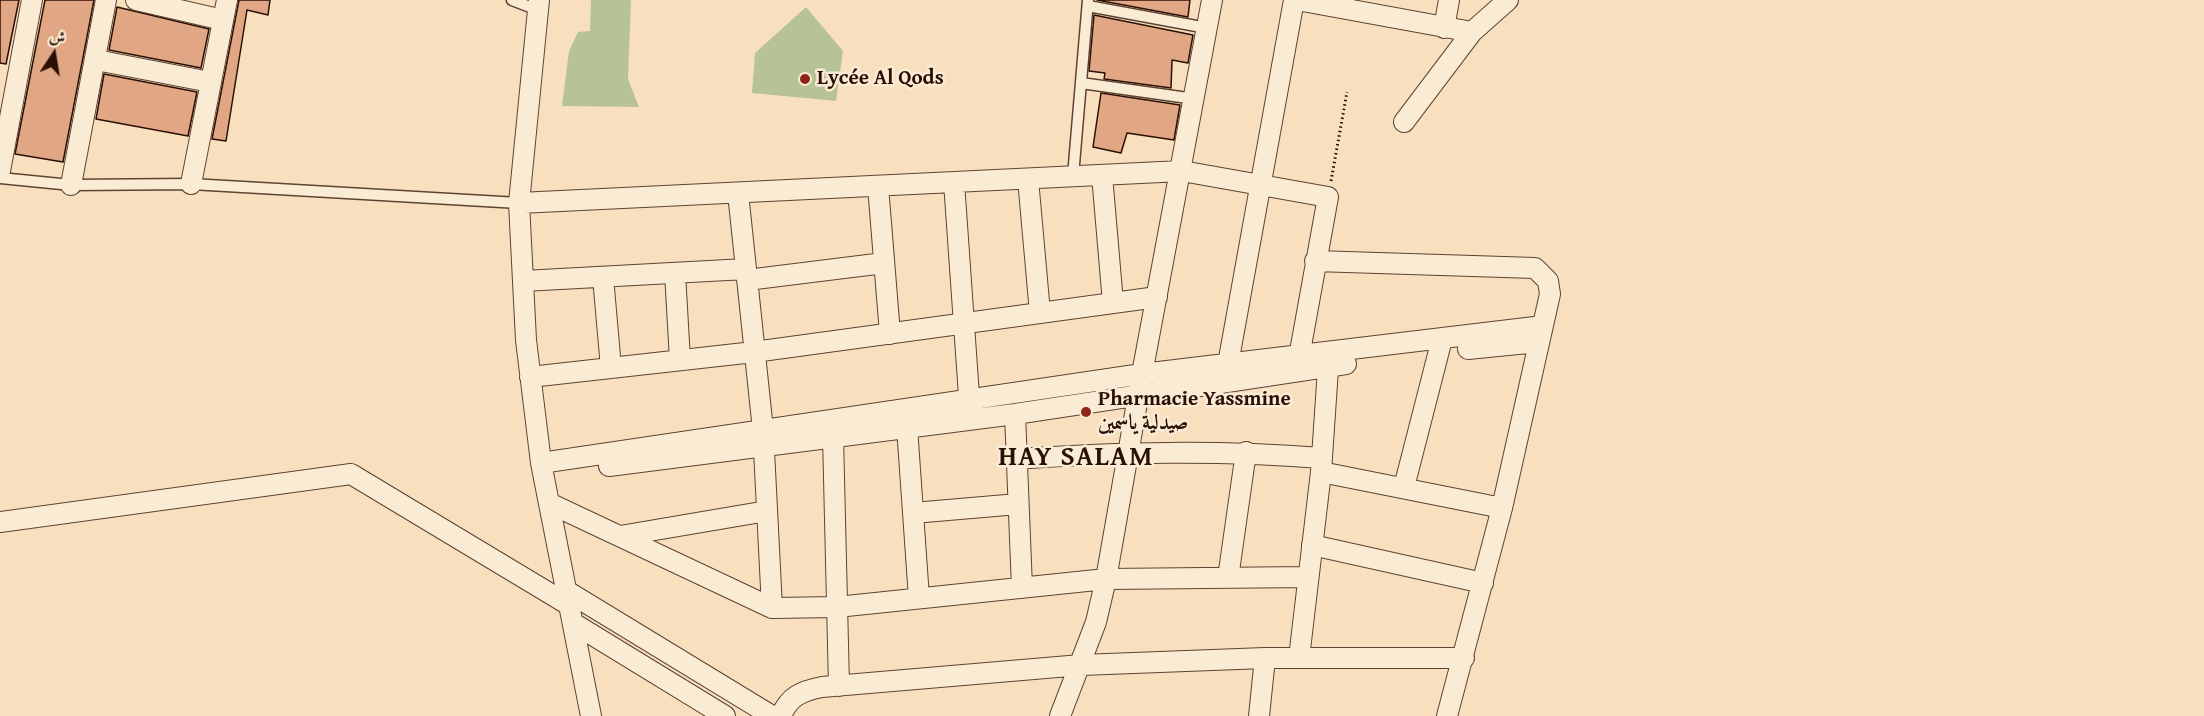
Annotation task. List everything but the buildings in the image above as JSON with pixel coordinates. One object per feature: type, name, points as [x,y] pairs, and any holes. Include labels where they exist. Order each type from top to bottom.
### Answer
[{"type":"street","points":[[0,171],[32,0]]},
{"type":"street","points":[[71,185],[106,0]]},
{"type":"street","points":[[136,0],[223,20]]},
{"type":"street","points":[[191,184],[226,0]]},
{"type":"street","points":[[1060,716],[1081,665],[1106,579],[1212,0]]},
{"type":"street","points":[[1228,364],[1295,0],[1370,7],[1444,28],[1472,32]]},
{"type":"street","points":[[1444,28],[1449,0]]},
{"type":"street","points":[[1404,122],[1472,32],[1508,0]]},
{"type":"street","points":[[539,5],[519,203],[530,377],[549,503],[591,716]]},
{"type":"street","points":[[96,60],[210,82]]},
{"type":"street","points":[[519,203],[1182,171],[1328,197],[1299,357]]},
{"type":"street","points":[[1102,175],[1113,303]]},
{"type":"street","points":[[1028,179],[1040,313]]},
{"type":"street","points":[[954,182],[971,420]]},
{"type":"street","points":[[878,186],[890,334]]},
{"type":"street","points":[[738,193],[763,437],[772,608]]},
{"type":"street","points":[[1315,261],[1535,268],[1548,281],[1550,294],[1502,508],[1448,716]]},
{"type":"street","points":[[523,281],[675,273],[746,274],[884,263]]},
{"type":"street","points":[[675,273],[680,360]]},
{"type":"street","points":[[603,277],[611,368]]},
{"type":"street","points":[[530,377],[754,352],[1157,297]]},
{"type":"street","points":[[763,437],[833,436],[971,420],[1138,395],[1328,360],[1541,334]]},
{"type":"street","points":[[1404,488],[1441,346]]},
{"type":"street","points":[[543,469],[763,437],[969,399],[1142,374],[1299,357],[1328,360]]},
{"type":"street","points":[[1299,658],[1321,465],[1328,360]]},
{"type":"street","points":[[1015,414],[1022,588]]},
{"type":"street","points":[[907,427],[919,598]]},
{"type":"street","points":[[833,436],[839,686]]},
{"type":"street","points":[[1016,459],[1128,452],[1246,452],[1321,465],[1404,488],[1502,508]]},
{"type":"street","points":[[1228,578],[1246,452]]},
{"type":"street","points":[[0,522],[351,474],[569,606],[772,716]]},
{"type":"street","points":[[549,503],[772,608],[837,607],[1106,579],[1308,577]]},
{"type":"street","points":[[913,513],[1018,504]]},
{"type":"street","points":[[620,536],[767,511]]},
{"type":"street","points":[[1312,546],[1483,584]]},
{"type":"street","points":[[569,606],[725,716]]},
{"type":"street","points":[[781,716],[787,702],[810,689],[1081,665],[1265,658],[1464,658]]},
{"type":"street","points":[[1259,716],[1265,658]]},
{"type":"lane","points":[[512,0],[539,5]]},
{"type":"lane","points":[[1073,176],[1088,3],[1207,28]]},
{"type":"lane","points":[[1081,82],[1195,99]]},
{"type":"lane","points":[[0,178],[71,185],[191,184],[519,203]]},
{"type":"path","points":[[1328,197],[1347,92]]},
{"type":"green space","points":[[591,0],[631,0],[628,79],[639,107],[562,106],[569,51],[578,32],[590,31]]},
{"type":"green space","points":[[806,7],[843,51],[836,101],[752,93],[755,53]]},
{"type":"place","name":"Lycée Al Qods","points":[[805,79]]},
{"type":"place","name":"Pharmacie Yassmine صيدلية ياسمين","points":[[1086,412]]},
{"type":"district","name":"HAY SALAM","points":[[1076,458]]}]
